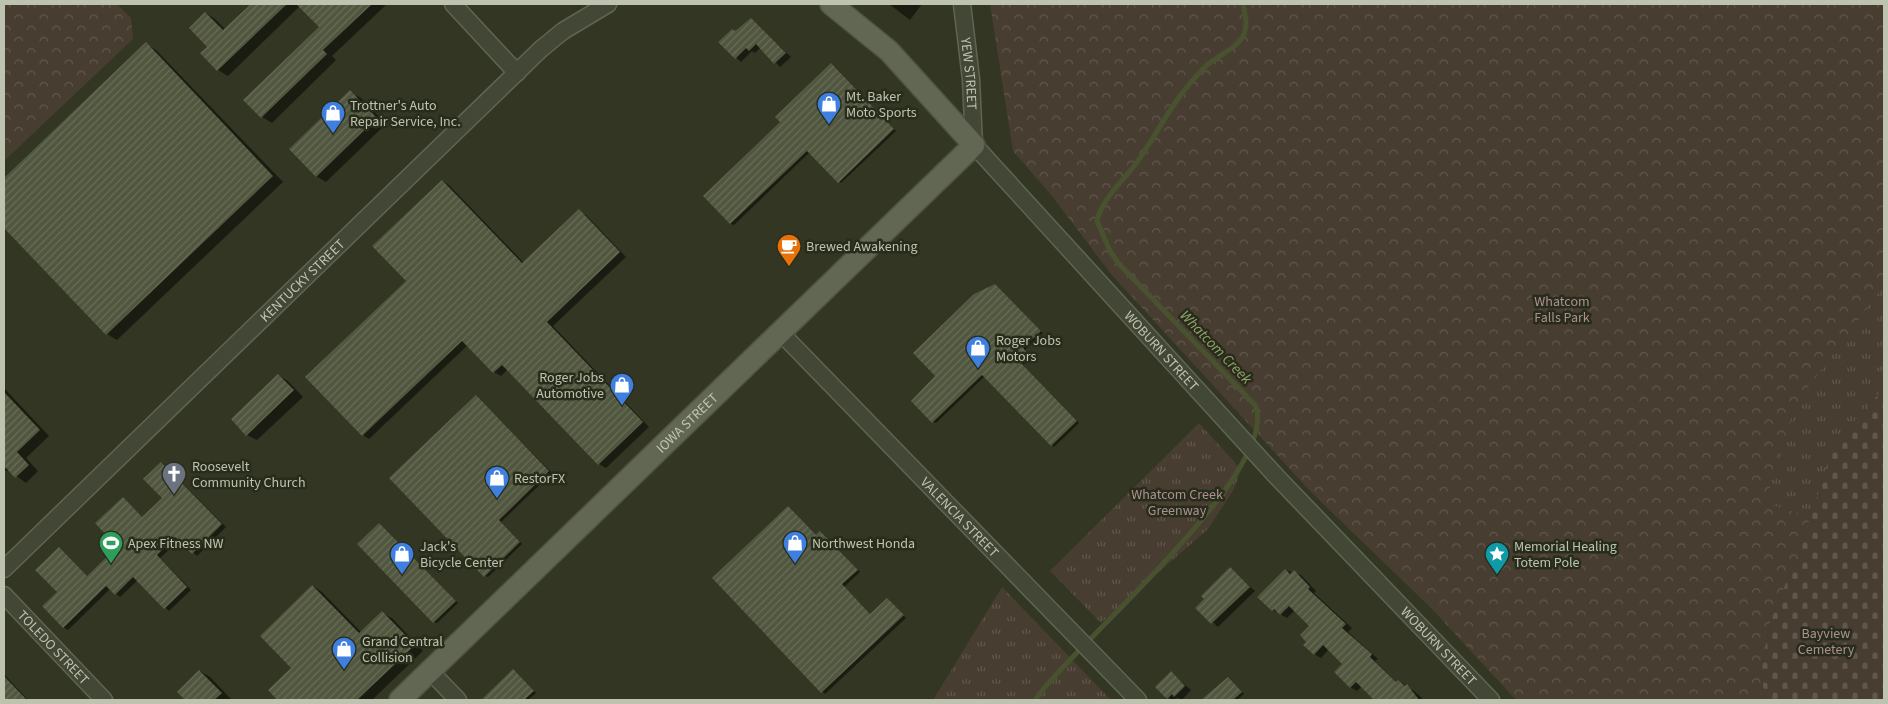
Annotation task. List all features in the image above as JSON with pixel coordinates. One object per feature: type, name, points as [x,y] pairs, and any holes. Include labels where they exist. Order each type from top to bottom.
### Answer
[{"type":"main road","name":"WOBURN STREET","points":[[831,4],[889,51],[974,145]]},
{"type":"main road","name":"IOWA STREET","points":[[400,700],[974,145]]},
{"type":"street","points":[[453,4],[517,73]]},
{"type":"street","name":"KENTUCKY STREET","points":[[4,569],[517,73],[563,31],[608,4]]},
{"type":"street","name":"YEW STREET","points":[[962,4],[972,79],[974,145]]},
{"type":"street","name":"WOBURN STREET","points":[[974,145],[1278,478],[1491,700]]},
{"type":"street","name":"VALENCIA STREET","points":[[780,332],[1138,700]]},
{"type":"street","name":"TOLEDO STREET","points":[[4,595],[104,700]]},
{"type":"street","points":[[430,671],[458,700]]},
{"type":"green space","points":[[4,4],[117,4],[131,18],[133,39],[4,161]]},
{"type":"green space","name":"Whatcom Falls Park","points":[[990,4],[1884,4],[1884,388],[1868,403],[1828,461],[1804,538],[1770,623],[1761,670],[1765,700],[1516,700],[1433,610],[1310,491],[1111,274],[1052,196],[1013,151]]},
{"type":"green space","points":[[1884,285],[1884,388],[1848,428],[1828,461],[1811,517],[1765,503],[1796,404]]},
{"type":"green space","name":"Bayview Cemetery","points":[[1884,388],[1884,700],[1765,700],[1761,670],[1770,623],[1804,538],[1828,461],[1848,428]]},
{"type":"green space","name":"Whatcom Creek Greenway","points":[[1199,423],[1241,469],[1234,489],[1208,529],[1101,623],[1050,571]]},
{"type":"green space","points":[[1002,587],[1111,700],[933,700]]},
{"type":"building","points":[[251,4],[287,4],[217,71],[200,53],[207,47],[189,28],[205,12],[223,30]]},
{"type":"building","points":[[296,4],[372,4],[323,50],[327,54],[261,118],[243,100],[319,27]]},
{"type":"building","points":[[751,18],[786,53],[774,64],[756,44],[749,51],[746,48],[735,59],[718,42],[732,29],[735,31]]},
{"type":"building","points":[[146,42],[273,176],[106,335],[4,228],[4,178]]},
{"type":"building","points":[[831,63],[894,129],[838,183],[807,151],[730,224],[703,196],[780,122],[775,117]]},
{"type":"building","points":[[350,90],[377,118],[316,177],[289,149]]},
{"type":"building","points":[[442,180],[522,263],[579,209],[620,252],[547,322],[643,422],[598,465],[502,365],[493,373],[462,341],[362,436],[305,377],[406,281],[372,246]]},
{"type":"building","name":"Roger Jobs Motors","points":[[995,284],[1041,331],[1023,348],[1030,355],[1021,363],[1077,421],[1051,446],[982,375],[932,423],[911,401],[935,376],[913,353],[974,294]]},
{"type":"building","points":[[278,374],[294,390],[246,436],[231,419]]},
{"type":"building","points":[[4,392],[40,430],[17,452],[29,465],[15,478],[4,466]]},
{"type":"building","points":[[476,395],[549,471],[499,520],[520,542],[484,577],[389,478]]},
{"type":"building","points":[[161,462],[222,524],[192,554],[175,537],[157,555],[187,587],[164,609],[133,577],[115,595],[106,586],[63,628],[42,606],[57,592],[35,570],[59,547],[87,576],[117,547],[95,523],[123,497],[142,517],[162,498],[143,479]]},
{"type":"building","points":[[788,506],[816,535],[820,531],[858,570],[842,584],[870,614],[887,598],[904,615],[821,693],[712,578]]},
{"type":"building","points":[[379,523],[456,601],[433,623],[357,544]]},
{"type":"building","points":[[1230,567],[1250,587],[1211,624],[1195,608],[1204,599],[1201,596]]},
{"type":"building","points":[[1285,569],[1290,574],[1294,570],[1310,587],[1308,589],[1346,624],[1342,628],[1372,654],[1370,657],[1396,682],[1398,680],[1405,686],[1407,684],[1419,700],[1374,700],[1356,682],[1350,688],[1334,672],[1342,664],[1323,645],[1314,655],[1303,645],[1306,642],[1300,635],[1309,626],[1289,606],[1280,615],[1274,609],[1272,611],[1257,597]]},
{"type":"building","points":[[312,585],[359,633],[382,611],[415,645],[357,700],[277,700],[268,690],[291,668],[260,636]]},
{"type":"building","points":[[513,669],[534,691],[524,700],[481,700]]},
{"type":"building","points":[[199,670],[222,693],[214,700],[185,700],[177,692]]},
{"type":"building","points":[[1171,671],[1185,686],[1174,697],[1172,694],[1167,699],[1155,687]]},
{"type":"building","points":[[4,676],[27,700],[4,700]]},
{"type":"building","points":[[1228,677],[1242,692],[1233,700],[1201,700]]},
{"type":"waterway","name":"Whatcom Creek","points":[[1035,700],[1057,674],[1170,556],[1208,512],[1238,470],[1255,434],[1255,405],[1119,264],[1110,251],[1097,221],[1109,196],[1135,165],[1169,111],[1185,90],[1209,64],[1232,48],[1241,39],[1246,26],[1243,4]]},
{"type":"place","name":"Mt. Baker Moto Sports","points":[[829,125]]},
{"type":"place","name":"Trottner's Auto Repair Service, Inc.","points":[[333,134]]},
{"type":"place","name":"Brewed Awakening","points":[[789,267]]},
{"type":"place","name":"Roger Jobs Motors","points":[[978,369]]},
{"type":"place","name":"Roger Jobs Automotive","points":[[622,406]]},
{"type":"place","name":"Roosevelt Community Church","points":[[174,495]]},
{"type":"place","name":"RestorFX","points":[[497,499]]},
{"type":"place","name":"Apex Fitness NW","points":[[111,564]]},
{"type":"place","name":"Northwest Honda","points":[[795,564]]},
{"type":"place","name":"Jack's Bicycle Center","points":[[402,575]]},
{"type":"place","name":"Memorial Healing Totem Pole","points":[[1497,575]]},
{"type":"place","name":"Grand Central Collision","points":[[344,670]]}]
